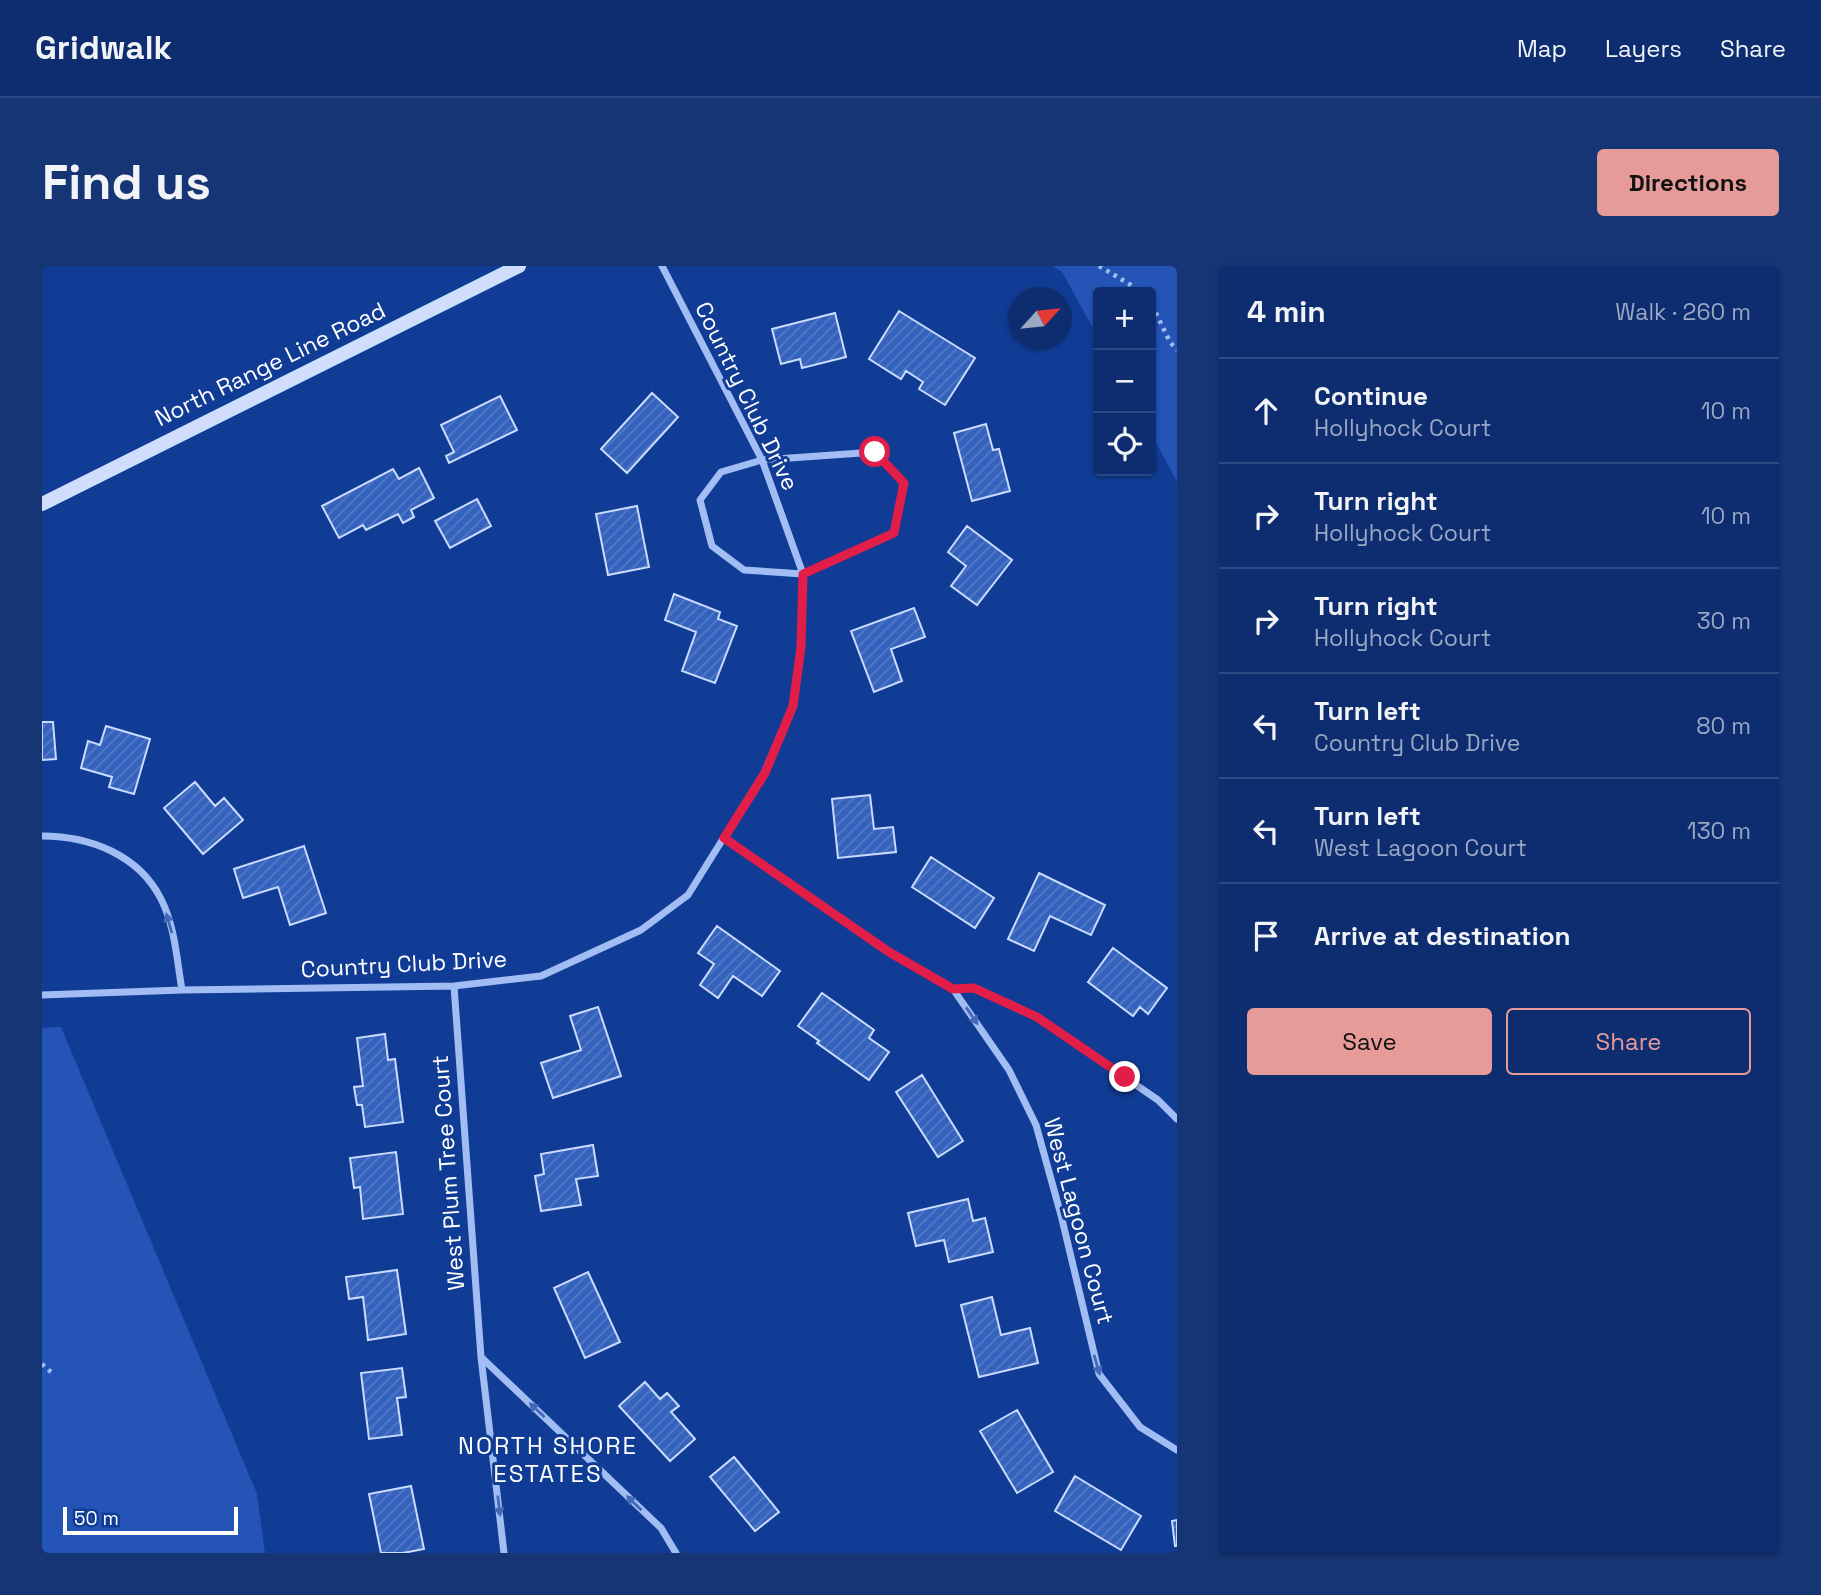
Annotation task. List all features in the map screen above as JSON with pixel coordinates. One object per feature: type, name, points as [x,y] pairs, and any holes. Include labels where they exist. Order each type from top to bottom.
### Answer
[{"type":"street","name":"North Range Line Road","points":[[43,500],[519,266]]},
{"type":"street","name":"Country Club Drive","points":[[42,995],[454,986],[541,976],[640,930],[688,895],[765,773],[793,706],[801,647],[803,574],[762,460],[662,266]]},
{"type":"street","points":[[875,452],[904,483],[894,533],[803,574],[744,570],[712,546],[700,500],[721,472],[762,460],[875,452]]},
{"type":"street","points":[[42,836],[80,840],[113,850],[145,875],[162,900],[170,923],[182,990]]},
{"type":"street","name":"West Lagoon Court","points":[[724,838],[889,952],[953,989],[1009,1070],[1036,1125],[1061,1215],[1099,1374],[1140,1427],[1177,1450]]},
{"type":"street","name":"West Plum Tree Court","points":[[454,986],[481,1357],[504,1553]]},
{"type":"street","name":"West Lagoon Court","points":[[953,989],[974,988],[1037,1017],[1158,1100],[1177,1119]]},
{"type":"street","points":[[481,1357],[661,1528],[676,1553]]},
{"type":"path","points":[[1099,266],[1133,287]]},
{"type":"path","points":[[1156,315],[1177,350]]},
{"type":"path","points":[[42,1364],[51,1372]]},
{"type":"shaded area","points":[[1053,266],[1177,266],[1177,482],[1156,442],[1156,287],[1093,287],[1093,328],[1062,272]]},
{"type":"shaded area","points":[[61,1027],[257,1494],[265,1553],[42,1553],[42,1028]]},
{"type":"building","points":[[899,311],[975,358],[945,405],[919,389],[923,382],[906,371],[901,379],[869,359]]},
{"type":"building","points":[[835,313],[846,357],[802,368],[800,359],[781,364],[772,329]]},
{"type":"building","points":[[652,393],[678,417],[627,473],[601,449]]},
{"type":"building","points":[[500,396],[517,430],[449,463],[446,456],[454,452],[441,425]]},
{"type":"building","points":[[986,424],[993,450],[999,449],[1010,491],[972,501],[954,433]]},
{"type":"building","points":[[419,468],[434,498],[411,510],[414,517],[403,523],[398,514],[366,530],[363,525],[339,538],[322,506],[393,469],[399,479]]},
{"type":"building","points":[[477,499],[491,526],[450,548],[435,521]]},
{"type":"building","points":[[637,506],[649,567],[608,575],[596,514]]},
{"type":"building","points":[[967,526],[1012,560],[977,605],[951,586],[966,566],[948,552]]},
{"type":"building","points":[[674,594],[720,612],[718,619],[737,626],[715,683],[682,671],[696,632],[665,620]]},
{"type":"building","points":[[914,608],[925,637],[891,649],[902,681],[874,692],[851,631]]},
{"type":"building","points":[[42,722],[53,722],[56,759],[42,760]]},
{"type":"building","points":[[106,726],[150,739],[134,794],[109,787],[112,777],[81,768],[88,741],[100,745]]},
{"type":"building","points":[[195,782],[215,806],[224,798],[243,820],[203,854],[164,808]]},
{"type":"building","points":[[870,795],[874,829],[893,827],[896,852],[838,858],[832,799]]},
{"type":"building","points":[[304,846],[326,913],[290,925],[278,887],[243,898],[234,869]]},
{"type":"building","points":[[931,857],[994,898],[975,928],[912,887]]},
{"type":"building","points":[[1039,873],[1105,905],[1091,935],[1050,916],[1034,951],[1008,939]]},
{"type":"building","points":[[717,926],[780,971],[762,996],[733,976],[718,998],[700,985],[714,964],[698,953]]},
{"type":"building","points":[[1113,948],[1167,988],[1148,1014],[1140,1007],[1133,1016],[1088,982]]},
{"type":"building","points":[[822,993],[874,1030],[869,1038],[889,1052],[869,1080],[798,1026]]},
{"type":"building","points":[[598,1007],[621,1076],[553,1098],[541,1063],[581,1050],[570,1016]]},
{"type":"building","points":[[385,1034],[388,1060],[395,1059],[403,1122],[365,1127],[362,1105],[357,1105],[354,1087],[363,1086],[357,1038]]},
{"type":"building","points":[[922,1075],[963,1141],[938,1157],[896,1092]]},
{"type":"building","points":[[593,1145],[598,1176],[576,1179],[581,1205],[541,1211],[535,1176],[544,1174],[541,1154]]},
{"type":"building","points":[[396,1152],[403,1214],[363,1219],[360,1187],[354,1188],[350,1158]]},
{"type":"building","points":[[968,1199],[973,1221],[985,1218],[993,1252],[949,1262],[944,1240],[916,1246],[908,1213]]},
{"type":"building","points":[[397,1270],[406,1334],[368,1340],[363,1297],[349,1299],[346,1277]]},
{"type":"building","points":[[588,1272],[620,1342],[585,1358],[554,1288]]},
{"type":"building","points":[[992,1297],[1001,1335],[1030,1328],[1038,1363],[979,1377],[961,1305]]},
{"type":"building","points":[[402,1368],[406,1397],[397,1398],[402,1435],[369,1439],[361,1373]]},
{"type":"building","points":[[645,1382],[660,1399],[667,1393],[679,1406],[671,1412],[695,1439],[670,1461],[619,1406]]},
{"type":"building","points":[[1017,1410],[1053,1472],[1017,1493],[980,1431]]},
{"type":"building","points":[[734,1457],[779,1512],[755,1531],[710,1477]]},
{"type":"building","points":[[1075,1476],[1141,1516],[1121,1550],[1055,1511]]},
{"type":"building","points":[[411,1486],[424,1549],[381,1553],[369,1494]]},
{"type":"building","points":[[1177,1520],[1177,1546],[1175,1546],[1172,1521]]},
{"type":"district","name":"NORTH SHORE ESTATES","points":[[548,1460]]},
{"type":"route","points":[[875,452],[904,483],[894,533],[803,574],[801,647],[793,706],[765,773],[724,838],[889,952],[953,989],[974,988],[1037,1017],[1125,1077]]}]
